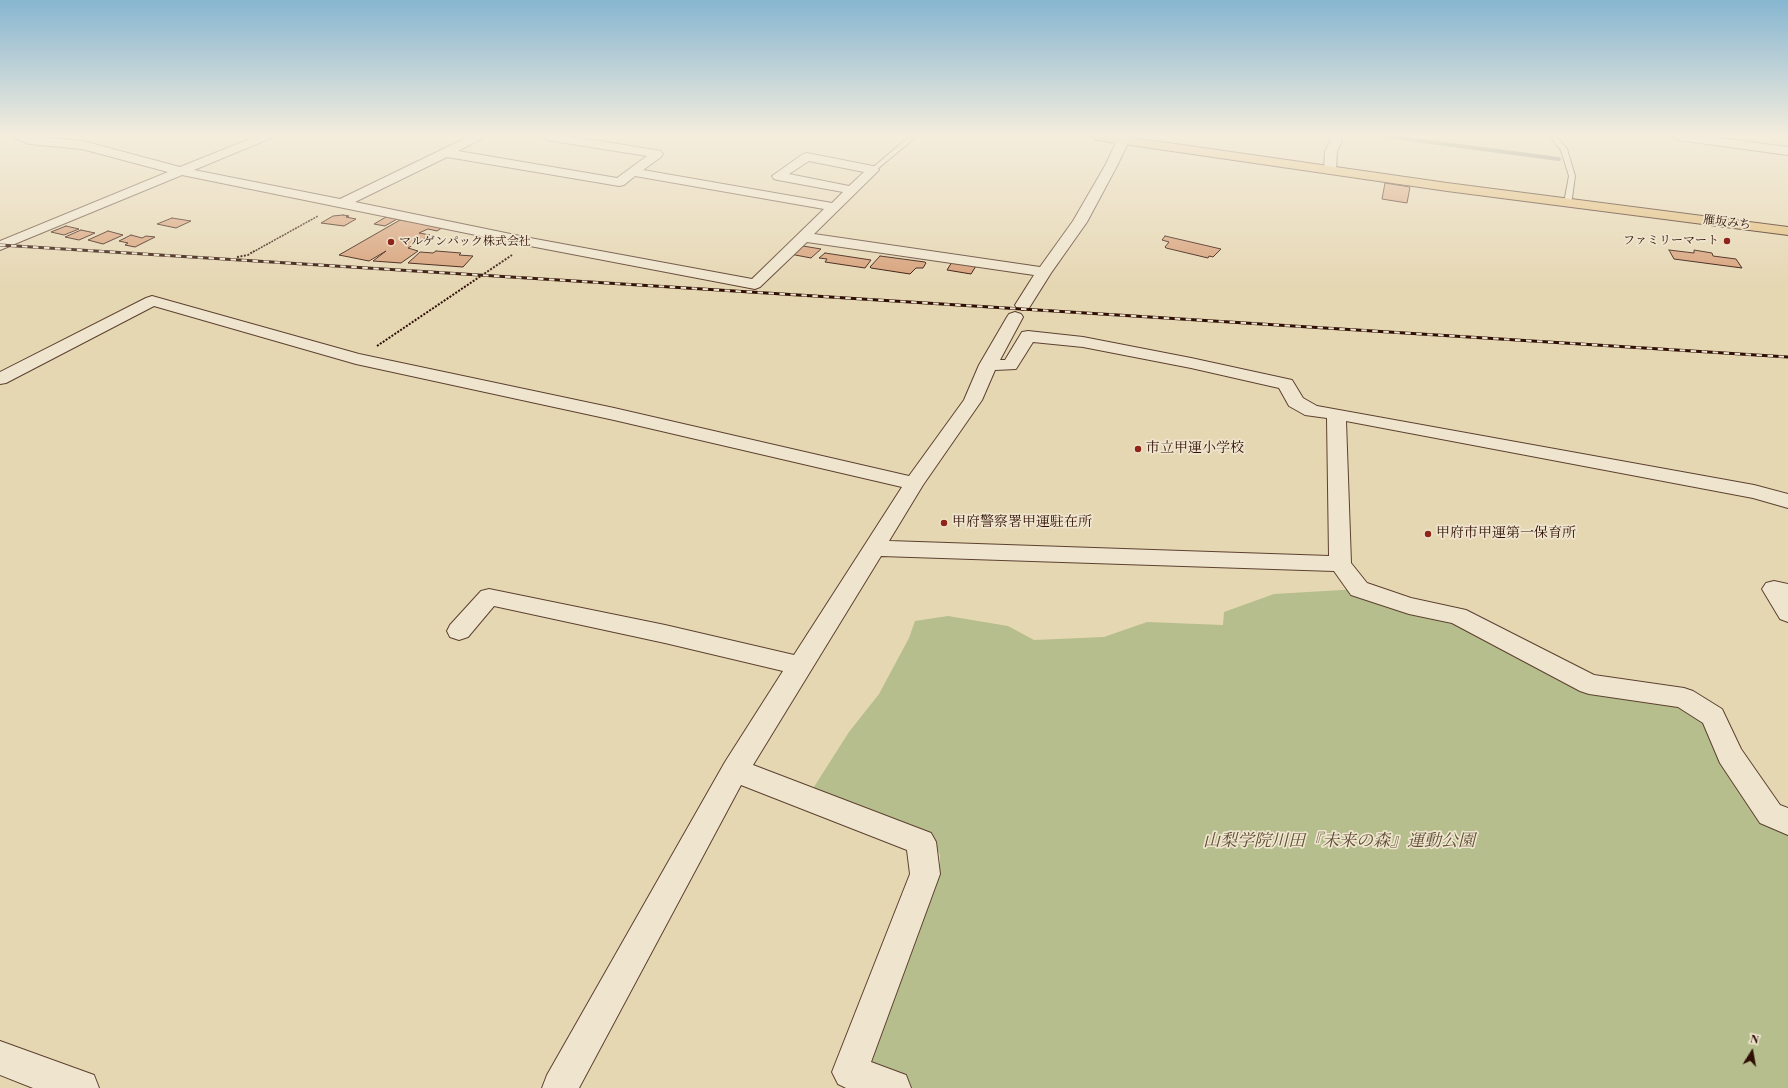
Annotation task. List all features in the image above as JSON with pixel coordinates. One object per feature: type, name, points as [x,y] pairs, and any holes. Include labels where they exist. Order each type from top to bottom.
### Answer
[{"type":"highway","name":"雁坂みち","points":[[1451,187],[1788,231]]},
{"type":"street","points":[[0,246],[146,187]]},
{"type":"street","points":[[255,187],[530,242],[755,284],[855,187]]},
{"type":"street","points":[[341,204],[377,187]]},
{"type":"street","points":[[718,187],[834,207]]},
{"type":"street","points":[[835,187],[852,190]]},
{"type":"street","points":[[560,1088],[735,770],[914,484],[973,400],[988,365],[1019,311],[1044,272],[1080,222],[1098,187]]},
{"type":"street","points":[[803,237],[1044,272]]},
{"type":"street","points":[[0,379],[152,302],[356,359],[614,414],[914,484]]},
{"type":"street","points":[[988,365],[1010,365],[1028,336],[1083,342],[1191,363],[1286,384],[1296,402],[1312,412],[1336,414],[1754,492],[1788,501]]},
{"type":"street","points":[[1336,414],[1340,564],[1358,589],[1409,606],[1458,616],[1589,684],[1684,698],[1712,716],[1730,755],[1770,814],[1788,822]]},
{"type":"street","points":[[875,548],[1340,564]]},
{"type":"street","points":[[1788,592],[1774,589],[1788,613]]},
{"type":"street","points":[[459,631],[489,597],[665,634],[801,666]]},
{"type":"street","points":[[735,770],[921,842],[925,874],[850,1072],[893,1088]]},
{"type":"street","points":[[0,1058],[81,1088]]},
{"type":"lane","points":[[1568,203],[1570,187]]},
{"type":"path","points":[[237,257],[248,255],[341,204]]},
{"type":"path","points":[[356,359],[530,242]]},
{"type":"green space","name":"山梨学院川田『未来の森』運動公園","points":[[1359,589],[1458,616],[1589,684],[1684,698],[1788,822],[1788,1088],[893,1088],[850,1072],[940,865],[940,855],[932,838],[812,790],[849,732],[879,694],[909,638],[915,621],[948,616],[1008,626],[1034,640],[1104,637],[1147,622],[1223,625],[1224,612],[1274,594]]},
{"type":"building","points":[[1384,187],[1410,187],[1407,203],[1382,199]]},
{"type":"building","points":[[343,215],[356,219],[344,226],[321,223],[333,216]]},
{"type":"building","points":[[386,217],[397,219],[385,226],[374,224]]},
{"type":"building","points":[[172,218],[191,221],[176,228],[157,224]]},
{"type":"building","name":"マルゲンパック株式会社","points":[[400,220],[443,227],[437,231],[428,229],[419,233],[430,235],[408,248],[418,251],[401,263],[373,261],[386,251],[369,261],[339,255]]},
{"type":"building","points":[[66,226],[79,229],[64,235],[51,232]]},
{"type":"building","points":[[81,230],[95,233],[79,240],[65,237]]},
{"type":"building","points":[[108,231],[123,235],[103,244],[88,240]]},
{"type":"building","points":[[131,235],[142,238],[146,236],[155,237],[135,247],[125,245],[128,243],[119,241]]},
{"type":"building","points":[[1165,236],[1221,249],[1213,257],[1209,256],[1208,258],[1166,248],[1165,247],[1169,242],[1162,240]]},
{"type":"building","points":[[801,244],[805,244],[803,246],[821,249],[811,258],[790,254]]},
{"type":"building","points":[[1669,250],[1694,253],[1694,250],[1712,253],[1713,256],[1736,259],[1742,268],[1674,259]]},
{"type":"building","points":[[436,251],[461,253],[459,255],[473,256],[463,267],[408,263],[420,252],[433,253]]},
{"type":"building","points":[[825,253],[871,260],[865,268],[825,262],[827,259],[819,258]]},
{"type":"building","points":[[880,256],[926,263],[923,268],[916,268],[910,274],[871,268],[870,267]]},
{"type":"building","points":[[952,262],[976,266],[971,274],[947,270]]},
{"type":"railway","points":[[0,245],[1788,357]]},
{"type":"place","name":"ファミリーマート","points":[[1727,241]]},
{"type":"place","name":"マルゲンパック株式会社","points":[[391,242]]},
{"type":"place","name":"市立甲運小学校","points":[[1138,449]]},
{"type":"place","name":"甲府警察署甲運駐在所","points":[[944,523]]},
{"type":"place","name":"甲府市甲運第一保育所","points":[[1428,534]]}]
